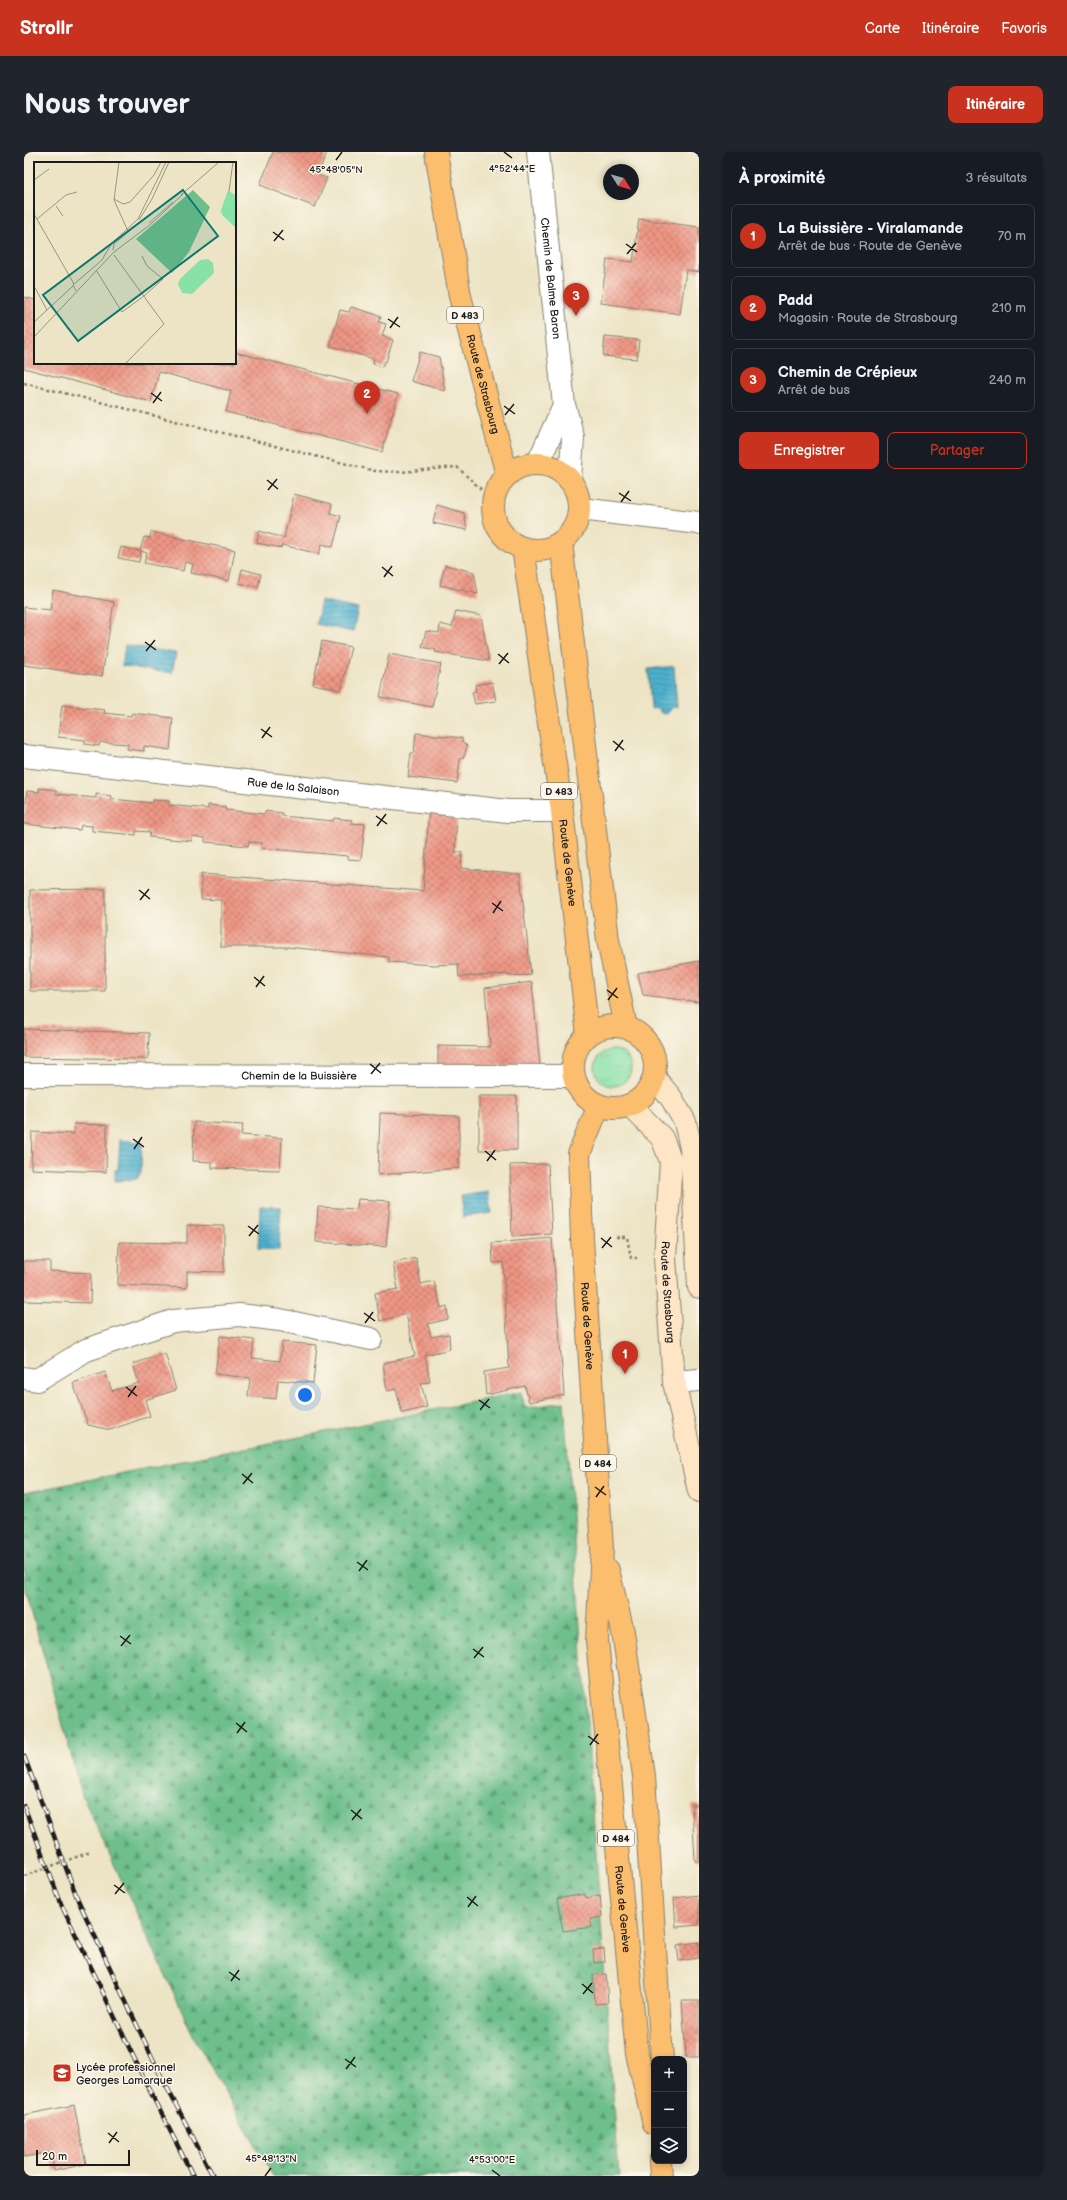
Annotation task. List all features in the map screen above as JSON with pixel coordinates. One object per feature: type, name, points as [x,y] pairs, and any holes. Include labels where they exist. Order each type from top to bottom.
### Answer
[{"type":"main road","name":"Route de Strasbourg","points":[[436,152],[460,296],[507,475]]},
{"type":"main road","points":[[538,463],[556,469],[570,480],[579,499],[580,509],[577,522],[571,533],[562,542],[550,548],[536,550],[523,548],[512,543],[500,530],[494,513],[494,501],[498,487],[507,475],[527,464],[538,463]]},
{"type":"main road","name":"D 483","points":[[562,542],[608,940],[626,1027]]},
{"type":"main road","name":"Route de Genève","points":[[523,548],[562,811],[588,1035]]},
{"type":"main road","points":[[612,1026],[626,1027],[637,1032],[646,1041],[653,1052],[655,1064],[654,1077],[649,1088],[641,1098],[630,1105],[609,1108],[587,1099],[578,1089],[573,1076],[572,1065],[580,1044],[588,1035],[599,1028],[612,1026]]},
{"type":"main road","points":[[654,1077],[672,1099],[685,1122],[691,1148],[699,1287]]},
{"type":"main road","name":"Route de Genève","points":[[599,1105],[579,1154],[582,1238],[602,1549],[597,1640],[637,2054],[651,2112]]},
{"type":"main road","name":"Route de Strasbourg","points":[[630,1105],[662,1138],[671,1161],[665,1258],[674,1382],[699,1492]]},
{"type":"main road","name":"Route de Genève","points":[[602,1549],[623,1632],[644,1776],[662,2056]]},
{"type":"main road","points":[[660,2164],[661,2176]]},
{"type":"street","name":"Chemin de Balme Baron","points":[[538,152],[564,405],[573,437],[570,480]]},
{"type":"street","points":[[538,463],[564,405]]},
{"type":"street","points":[[580,509],[699,523]]},
{"type":"street","name":"Rue de la Salaison","points":[[24,756],[508,811],[562,811]]},
{"type":"street","name":"Chemin de la Buissière","points":[[24,1075],[573,1076]]},
{"type":"street","points":[[24,1378],[37,1380],[86,1350],[173,1321],[240,1314],[280,1320],[371,1339]]},
{"type":"street","points":[[674,1382],[699,1380]]},
{"type":"path","points":[[24,383],[375,471],[400,472],[457,467],[494,501]]},
{"type":"path","points":[[616,1237],[627,1238],[631,1258],[642,1258]]},
{"type":"path","points":[[24,1876],[90,1852]]},
{"type":"green space","points":[[613,1050],[626,1055],[631,1068],[626,1081],[613,1086],[600,1081],[595,1068],[600,1055]]},
{"type":"green space","points":[[521,1392],[525,1408],[564,1402],[619,2176],[273,2176],[195,2039],[82,1795],[24,1583],[24,1493]]},
{"type":"water","points":[[321,601],[358,609],[353,632],[316,624]]},
{"type":"water","points":[[125,645],[176,653],[172,673],[122,666]]},
{"type":"water","points":[[674,666],[677,707],[672,707],[667,714],[661,713],[657,708],[651,709],[648,669]]},
{"type":"water","points":[[120,1140],[142,1142],[141,1172],[137,1179],[115,1181],[115,1170],[118,1170]]},
{"type":"water","points":[[489,1192],[492,1213],[463,1217],[460,1196]]},
{"type":"water","points":[[260,1206],[281,1207],[279,1250],[258,1249]]},
{"type":"building","points":[[273,152],[327,152],[318,175],[327,178],[315,207],[260,185]]},
{"type":"building","points":[[639,219],[699,227],[699,272],[686,270],[680,314],[601,303],[607,259],[633,262]]},
{"type":"building","points":[[24,297],[34,300],[34,364],[236,364],[236,352],[398,394],[382,452],[226,412],[231,391],[159,372],[151,402],[24,368]]},
{"type":"building","points":[[351,307],[381,316],[379,322],[386,324],[382,336],[393,340],[386,362],[385,361],[382,367],[373,364],[374,359],[330,346],[340,310],[349,312]]},
{"type":"building","points":[[605,337],[639,340],[637,359],[603,356]]},
{"type":"building","points":[[420,352],[439,357],[445,391],[411,381]]},
{"type":"building","points":[[294,494],[332,504],[330,513],[341,516],[333,547],[322,544],[319,554],[282,545],[281,548],[257,543],[259,531],[284,538]]},
{"type":"building","points":[[437,505],[464,513],[467,530],[433,523]]},
{"type":"building","points":[[151,532],[235,550],[229,581],[191,573],[193,564],[185,562],[183,571],[144,563],[147,553],[141,551],[139,562],[118,558],[121,547],[140,551],[144,537],[150,538]]},
{"type":"building","points":[[445,565],[474,572],[478,594],[440,585]]},
{"type":"building","points":[[242,569],[261,574],[258,587],[239,583]]},
{"type":"building","points":[[53,590],[114,602],[102,676],[24,665],[24,607],[50,610]]},
{"type":"building","points":[[456,611],[481,616],[489,661],[435,652],[436,650],[422,647],[426,631],[439,633],[440,624],[452,627]]},
{"type":"building","points":[[322,641],[351,647],[341,690],[313,684]]},
{"type":"building","points":[[389,654],[441,664],[432,707],[380,697]]},
{"type":"building","points":[[492,682],[496,701],[475,704],[472,692],[476,691],[475,685]]},
{"type":"building","points":[[62,705],[105,710],[104,713],[131,716],[132,713],[173,718],[170,750],[144,746],[144,751],[127,749],[128,744],[100,742],[99,746],[85,744],[85,740],[58,737]]},
{"type":"building","points":[[416,733],[462,738],[462,741],[467,746],[464,757],[460,760],[457,783],[408,777],[411,753],[414,753]]},
{"type":"building","points":[[39,788],[56,790],[56,794],[96,798],[96,794],[112,796],[111,799],[152,803],[152,800],[169,801],[169,805],[208,809],[208,805],[226,807],[225,810],[265,814],[265,811],[282,813],[282,816],[333,821],[334,818],[352,820],[351,823],[365,824],[361,860],[348,859],[348,856],[261,848],[262,843],[249,842],[248,846],[205,842],[205,838],[192,836],[192,841],[149,837],[150,832],[136,831],[136,835],[92,831],[92,826],[81,825],[80,830],[24,824],[27,791],[39,792]]},
{"type":"building","points":[[429,810],[457,813],[455,852],[462,852],[461,868],[520,874],[531,975],[507,976],[507,974],[459,977],[458,964],[434,965],[389,962],[389,957],[287,947],[221,947],[221,900],[201,899],[201,874],[423,891]]},
{"type":"building","points":[[105,889],[105,991],[30,991],[30,890]]},
{"type":"building","points":[[699,961],[699,1002],[643,995],[638,973]]},
{"type":"building","points":[[532,982],[540,1067],[438,1065],[438,1046],[490,1047],[485,988]]},
{"type":"building","points":[[24,1029],[149,1033],[148,1059],[24,1057]]},
{"type":"building","points":[[479,1096],[517,1096],[517,1150],[479,1150]]},
{"type":"building","points":[[380,1113],[459,1116],[459,1168],[378,1175]]},
{"type":"building","points":[[194,1122],[243,1125],[241,1135],[282,1138],[280,1170],[212,1168],[212,1162],[193,1161]]},
{"type":"building","points":[[74,1124],[107,1125],[106,1172],[31,1169],[32,1132],[74,1134]]},
{"type":"building","points":[[548,1164],[552,1234],[512,1237],[510,1165]]},
{"type":"building","points":[[358,1199],[390,1201],[386,1247],[316,1242],[318,1207],[357,1209]]},
{"type":"building","points":[[187,1225],[224,1226],[224,1272],[187,1271],[187,1288],[118,1285],[119,1242],[187,1243]]},
{"type":"building","points":[[552,1238],[564,1395],[529,1402],[525,1386],[486,1395],[484,1372],[509,1368],[503,1262],[493,1263],[492,1243]]},
{"type":"building","points":[[416,1258],[421,1284],[434,1281],[441,1308],[447,1306],[448,1319],[428,1324],[431,1337],[449,1334],[450,1349],[425,1355],[430,1382],[421,1383],[427,1407],[402,1413],[396,1389],[387,1391],[383,1363],[415,1356],[406,1314],[380,1321],[375,1293],[398,1289],[393,1263]]},
{"type":"building","points":[[24,1261],[50,1261],[50,1271],[91,1273],[90,1303],[24,1301]]},
{"type":"building","points":[[220,1336],[254,1340],[252,1358],[280,1361],[282,1342],[317,1345],[313,1383],[278,1380],[276,1399],[248,1396],[250,1378],[215,1374]]},
{"type":"building","points":[[165,1353],[176,1390],[145,1400],[150,1416],[110,1430],[88,1425],[73,1383],[105,1372],[112,1391],[139,1383],[133,1364]]},
{"type":"building","points":[[692,1805],[699,1805],[699,1861],[695,1861]]},
{"type":"building","points":[[585,1894],[586,1898],[600,1895],[602,1917],[590,1919],[592,1927],[563,1931],[557,1899]]},
{"type":"building","points":[[699,1895],[699,1925],[676,1927],[674,1898]]},
{"type":"building","points":[[699,1942],[699,1958],[679,1961],[677,1945]]},
{"type":"building","points":[[604,1949],[605,1962],[594,1963],[593,1950]]},
{"type":"building","points":[[606,1974],[608,2003],[595,2004],[593,1975]]},
{"type":"building","points":[[682,2001],[699,2001],[699,2057],[686,2056]]},
{"type":"building","points":[[74,2105],[86,2164],[54,2171],[51,2152],[24,2157],[24,2115]]},
{"type":"railway","points":[[24,1756],[78,1900],[159,2072],[213,2176]]},
{"type":"railway","points":[[24,1806],[62,1906],[144,2079],[193,2176]]},
{"type":"place","name":"Chemin de Crépieux","points":[[576,316]]},
{"type":"place","name":"Padd","points":[[367,414]]},
{"type":"place","name":"La Buissière - Viralamande","points":[[625,1374]]},
{"type":"place","name":"Lycée professionnel Georges Lamarque","points":[[62,2073]]}]
